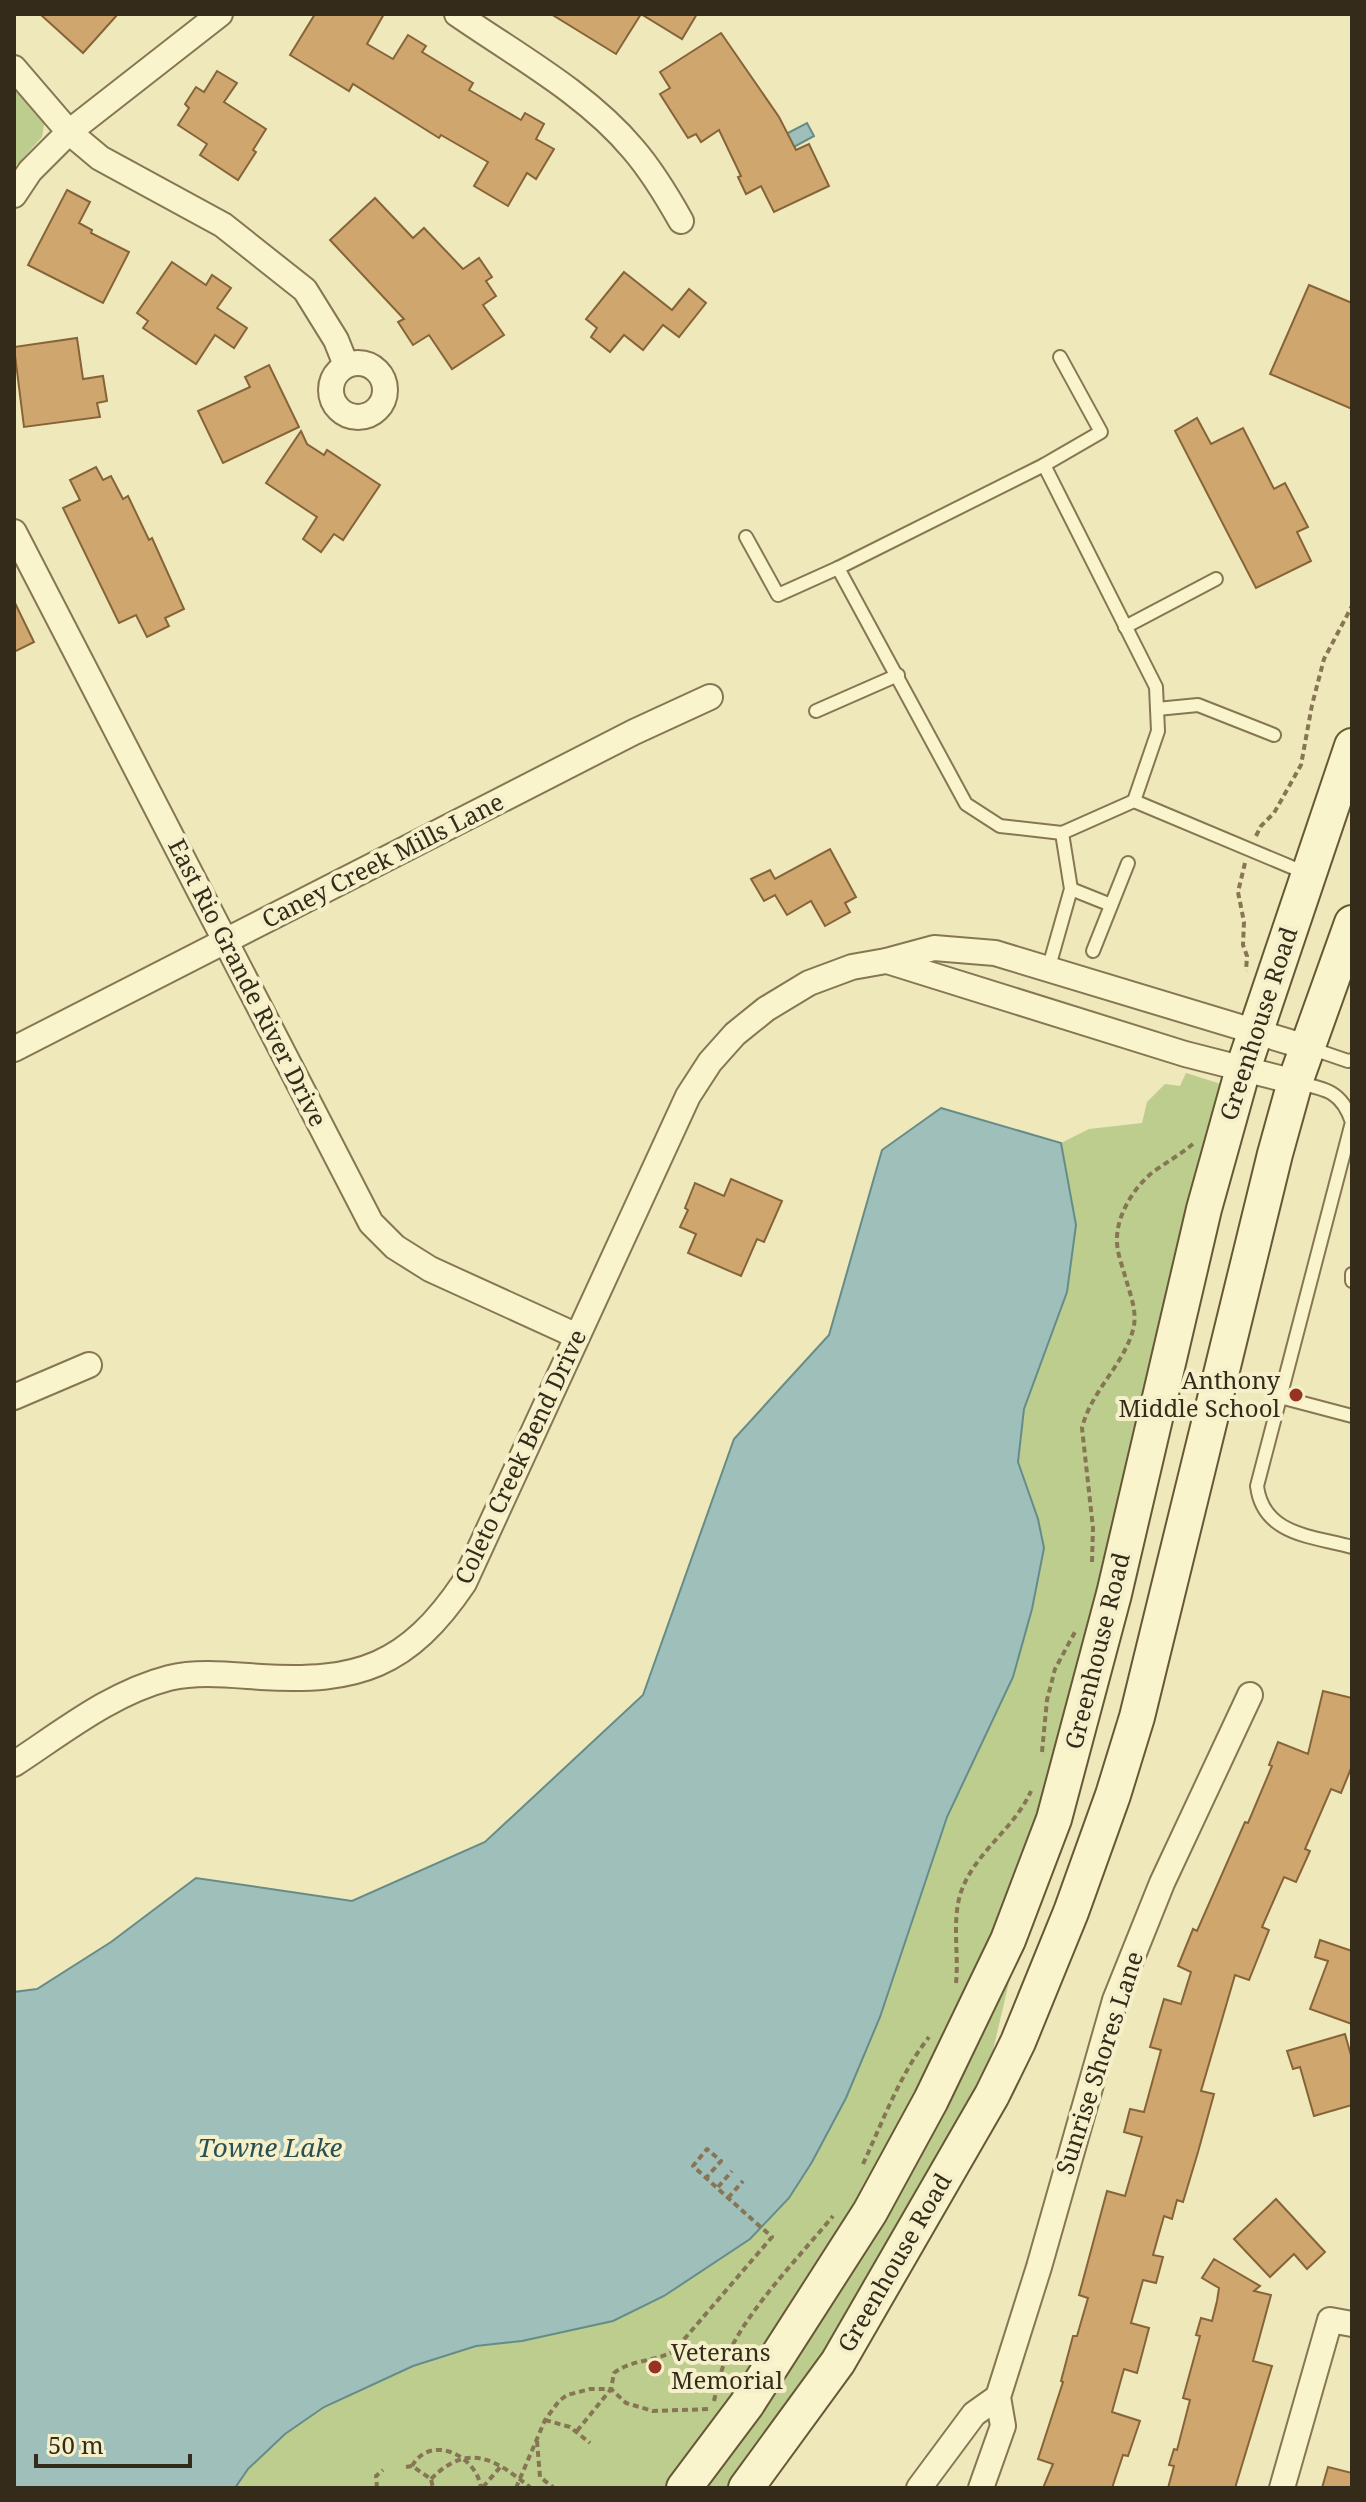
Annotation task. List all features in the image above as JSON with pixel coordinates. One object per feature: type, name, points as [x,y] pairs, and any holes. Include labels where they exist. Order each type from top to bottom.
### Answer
[{"type":"main road","name":"Greenhouse Road","points":[[684,2488],[747,2404],[862,2225],[931,2100],[1008,1940],[1054,1819],[1103,1582],[1243,1069],[1352,746]]},
{"type":"main road","name":"Greenhouse Road","points":[[746,2488],[838,2362],[992,2095],[1018,2042],[1071,1912],[1137,1717],[1295,1082],[1352,923]]},
{"type":"main road","points":[[1103,1582],[1165,1607]]},
{"type":"street","points":[[14,195],[30,171],[69,132],[220,14]]},
{"type":"street","points":[[457,14],[571,92],[614,128],[650,170],[681,221]]},
{"type":"street","points":[[14,68],[69,132],[100,158],[223,225],[305,290],[336,340],[346,365]]},
{"type":"street","name":"East Rio Grande River Drive","points":[[14,532],[371,1223],[395,1247],[430,1269],[577,1336]]},
{"type":"street","name":"Caney Creek Mills Lane","points":[[14,1049],[634,732],[710,697]]},
{"type":"street","name":"Coleto Creek Bend Drive","points":[[14,1764],[125,1693],[171,1677],[212,1674],[288,1679],[330,1678],[373,1666],[412,1644],[442,1616],[464,1583],[688,1096],[710,1062],[735,1034],[766,1009],[809,983],[852,967],[934,948],[995,953],[1306,1047]]},
{"type":"street","name":"Coleto Creek Bend Drive","points":[[886,961],[1185,1054],[1295,1082]]},
{"type":"street","points":[[1036,1006],[1048,970]]},
{"type":"street","points":[[14,1397],[89,1365]]},
{"type":"street","name":"Sunrise Shores Lane","points":[[981,2488],[1003,2426],[998,2397],[1039,2267],[1115,2000],[1162,1883],[1250,1695]]},
{"type":"street","points":[[1282,2488],[1341,2322]]},
{"type":"street","points":[[919,2488],[974,2414],[998,2397]]},
{"type":"lane","points":[[746,537],[778,595],[1044,465],[1101,432],[1060,357]]},
{"type":"lane","points":[[1044,465],[1156,687],[1158,731],[1134,801]]},
{"type":"lane","points":[[838,568],[966,804],[1000,826],[1062,833],[1134,801],[1308,874]]},
{"type":"lane","points":[[1125,627],[1216,579]]},
{"type":"lane","points":[[816,711],[898,675]]},
{"type":"lane","points":[[1157,709],[1198,705],[1274,735]]},
{"type":"lane","points":[[1048,970],[1071,889],[1062,833]]},
{"type":"lane","points":[[1093,951],[1128,863]]},
{"type":"lane","points":[[1071,889],[1111,905]]},
{"type":"lane","points":[[1306,1047],[1352,1060]]},
{"type":"lane","points":[[1295,1082],[1335,1094],[1346,1106],[1352,1122],[1257,1486],[1259,1503],[1269,1518],[1283,1528],[1352,1547]]},
{"type":"lane","points":[[1352,1274],[1352,1281]]},
{"type":"lane","points":[[1280,1397],[1352,1416]]},
{"type":"path","points":[[1243,982],[1247,956],[1243,945],[1244,922],[1238,892],[1240,875],[1261,826],[1274,813],[1301,765],[1324,659],[1352,606]]},
{"type":"path","points":[[1103,1582],[1093,1528],[1082,1428],[1096,1393],[1127,1345],[1135,1319],[1116,1238],[1130,1198],[1141,1184],[1199,1138]]},
{"type":"path","points":[[1041,1762],[1047,1700],[1055,1669],[1077,1628]]},
{"type":"path","points":[[955,1990],[957,1913],[964,1886],[983,1853],[1014,1818],[1035,1783]]},
{"type":"path","points":[[862,2167],[908,2067],[935,2030]]},
{"type":"path","points":[[577,2431],[611,2389],[614,2373],[626,2365],[674,2351],[772,2237],[728,2198],[706,2178],[693,2166],[707,2149],[721,2161],[706,2178]]},
{"type":"path","points":[[717,2188],[732,2171]]},
{"type":"path","points":[[728,2198],[743,2181]]},
{"type":"path","points":[[516,2488],[545,2420],[567,2395],[590,2389],[611,2389],[626,2403],[653,2411],[712,2410],[720,2372],[747,2322],[833,2216]]},
{"type":"path","points":[[545,2420],[577,2431],[590,2443]]},
{"type":"path","points":[[431,2479],[465,2459],[487,2458],[502,2465],[531,2488],[540,2477],[537,2437]]},
{"type":"path","points":[[433,2488],[431,2479],[409,2466],[418,2457],[438,2450],[465,2459],[479,2477],[482,2488]]},
{"type":"path","points":[[482,2488],[502,2465]]},
{"type":"path","points":[[377,2488],[376,2476],[383,2470]]},
{"type":"path","points":[[540,2477],[554,2488]]},
{"type":"green space","points":[[14,80],[45,119],[42,137],[14,168]]},
{"type":"green space","points":[[1186,1073],[1221,1084],[993,2050],[981,2085],[870,2290],[730,2488],[706,2488],[687,2473],[675,2488],[235,2488],[248,2469],[285,2434],[324,2407],[413,2366],[476,2346],[522,2341],[613,2321],[664,2296],[750,2239],[789,2198],[846,2098],[880,2017],[947,1817],[1013,1677],[1038,1519],[1018,1462],[1024,1409],[1067,1292],[1076,1225],[1061,1143],[1089,1129],[1142,1123],[1147,1102],[1165,1084],[1180,1086]]},
{"type":"water","points":[[807,123],[814,136],[794,147],[786,134]]},
{"type":"water","name":"Towne Lake","points":[[941,1108],[1061,1143],[1076,1225],[1067,1292],[1024,1409],[1018,1462],[1038,1519],[1044,1548],[1032,1609],[1013,1677],[947,1817],[880,2017],[846,2098],[789,2198],[750,2239],[664,2296],[613,2321],[522,2341],[476,2346],[413,2366],[324,2407],[285,2434],[248,2469],[235,2488],[14,2488],[14,1992],[37,1989],[111,1942],[196,1878],[352,1901],[485,1842],[643,1695],[734,1439],[829,1335],[882,1150]]},
{"type":"building","points":[[40,14],[118,14],[83,53]]},
{"type":"building","points":[[315,14],[384,14],[367,44],[393,59],[408,35],[426,46],[422,52],[473,83],[469,90],[521,120],[525,113],[544,124],[536,139],[554,149],[536,179],[527,173],[508,206],[474,186],[488,162],[441,135],[439,138],[353,84],[349,91],[290,55]]},
{"type":"building","points":[[551,14],[641,14],[616,54]]},
{"type":"building","points":[[641,14],[697,14],[682,39]]},
{"type":"building","points":[[721,33],[779,117],[796,150],[809,144],[829,186],[774,212],[761,186],[746,194],[719,130],[701,142],[696,134],[688,138],[660,94],[670,88],[660,72]]},
{"type":"building","points":[[217,71],[237,83],[224,102],[266,129],[238,180],[200,155],[207,144],[178,125],[189,108],[185,104],[196,87],[204,92]]},
{"type":"building","points":[[67,190],[90,202],[79,223],[92,230],[91,233],[129,252],[103,303],[28,265]]},
{"type":"building","points":[[375,198],[413,238],[424,228],[463,269],[479,258],[492,277],[486,281],[496,296],[483,305],[504,335],[452,369],[429,335],[413,345],[398,322],[404,319],[330,240]]},
{"type":"building","points":[[172,262],[206,285],[212,275],[231,288],[217,308],[247,328],[234,348],[215,335],[196,364],[143,328],[148,321],[137,313]]},
{"type":"building","points":[[624,272],[672,310],[689,289],[706,303],[679,337],[663,325],[643,350],[624,335],[610,352],[591,337],[597,328],[586,319]]},
{"type":"building","points":[[1309,285],[1352,303],[1352,409],[1270,374]]},
{"type":"building","points":[[77,338],[83,379],[103,376],[107,401],[97,403],[100,417],[24,427],[14,347]]},
{"type":"building","points":[[269,365],[299,427],[223,463],[198,411],[250,387],[245,377]]},
{"type":"building","points":[[1197,418],[1211,444],[1243,428],[1274,489],[1285,483],[1308,527],[1297,532],[1311,561],[1256,588],[1175,431]]},
{"type":"building","points":[[301,431],[307,444],[324,455],[327,450],[380,485],[343,540],[334,534],[321,552],[303,539],[317,517],[266,483]]},
{"type":"building","points":[[96,467],[103,480],[111,476],[123,499],[128,496],[149,540],[152,538],[184,609],[165,618],[169,626],[147,637],[136,615],[119,623],[63,508],[80,500],[70,480]]},
{"type":"building","points":[[14,601],[34,642],[14,652]]},
{"type":"building","points":[[830,849],[856,897],[845,903],[850,912],[825,926],[811,901],[787,915],[775,895],[764,901],[751,879],[770,870],[775,879]]},
{"type":"building","points":[[731,1179],[782,1201],[764,1242],[757,1239],[741,1276],[688,1253],[696,1234],[680,1227],[695,1183],[724,1196]]},
{"type":"building","points":[[1323,1691],[1352,1698],[1352,1766],[1341,1793],[1331,1789],[1305,1849],[1310,1851],[1296,1882],[1284,1877],[1262,1927],[1269,1930],[1249,1980],[1235,1975],[1201,2091],[1214,2094],[1198,2152],[1183,2202],[1177,2200],[1172,2219],[1164,2216],[1153,2255],[1163,2257],[1156,2283],[1143,2280],[1131,2323],[1149,2328],[1137,2373],[1124,2369],[1112,2412],[1140,2421],[1128,2456],[1123,2455],[1112,2488],[1043,2488],[1053,2464],[1038,2459],[1063,2382],[1073,2336],[1077,2336],[1088,2298],[1079,2295],[1107,2191],[1125,2196],[1142,2137],[1124,2132],[1130,2109],[1144,2112],[1161,2050],[1150,2047],[1164,1999],[1181,2004],[1191,1972],[1178,1966],[1193,1929],[1197,1931],[1245,1822],[1248,1823],[1272,1766],[1269,1765],[1278,1742],[1308,1754]]},
{"type":"building","points":[[1320,1940],[1352,1951],[1352,2024],[1310,2009],[1328,1961],[1315,1957]]},
{"type":"building","points":[[1345,2034],[1352,2059],[1352,2105],[1314,2116],[1300,2067],[1293,2069],[1287,2051]]},
{"type":"building","points":[[1276,2199],[1325,2252],[1307,2269],[1294,2254],[1270,2277],[1234,2239]]},
{"type":"building","points":[[1214,2259],[1260,2286],[1254,2291],[1271,2295],[1253,2361],[1272,2366],[1235,2488],[1168,2488],[1174,2466],[1169,2465],[1174,2449],[1177,2450],[1190,2400],[1183,2398],[1200,2336],[1196,2335],[1201,2318],[1212,2321],[1217,2301],[1219,2288],[1202,2278]]},
{"type":"building","points":[[1328,2467],[1352,2473],[1352,2488],[1322,2488]]},
{"type":"place","name":"Anthony Middle School","points":[[1296,1395]]},
{"type":"place","name":"Veterans Memorial","points":[[655,2367]]}]
